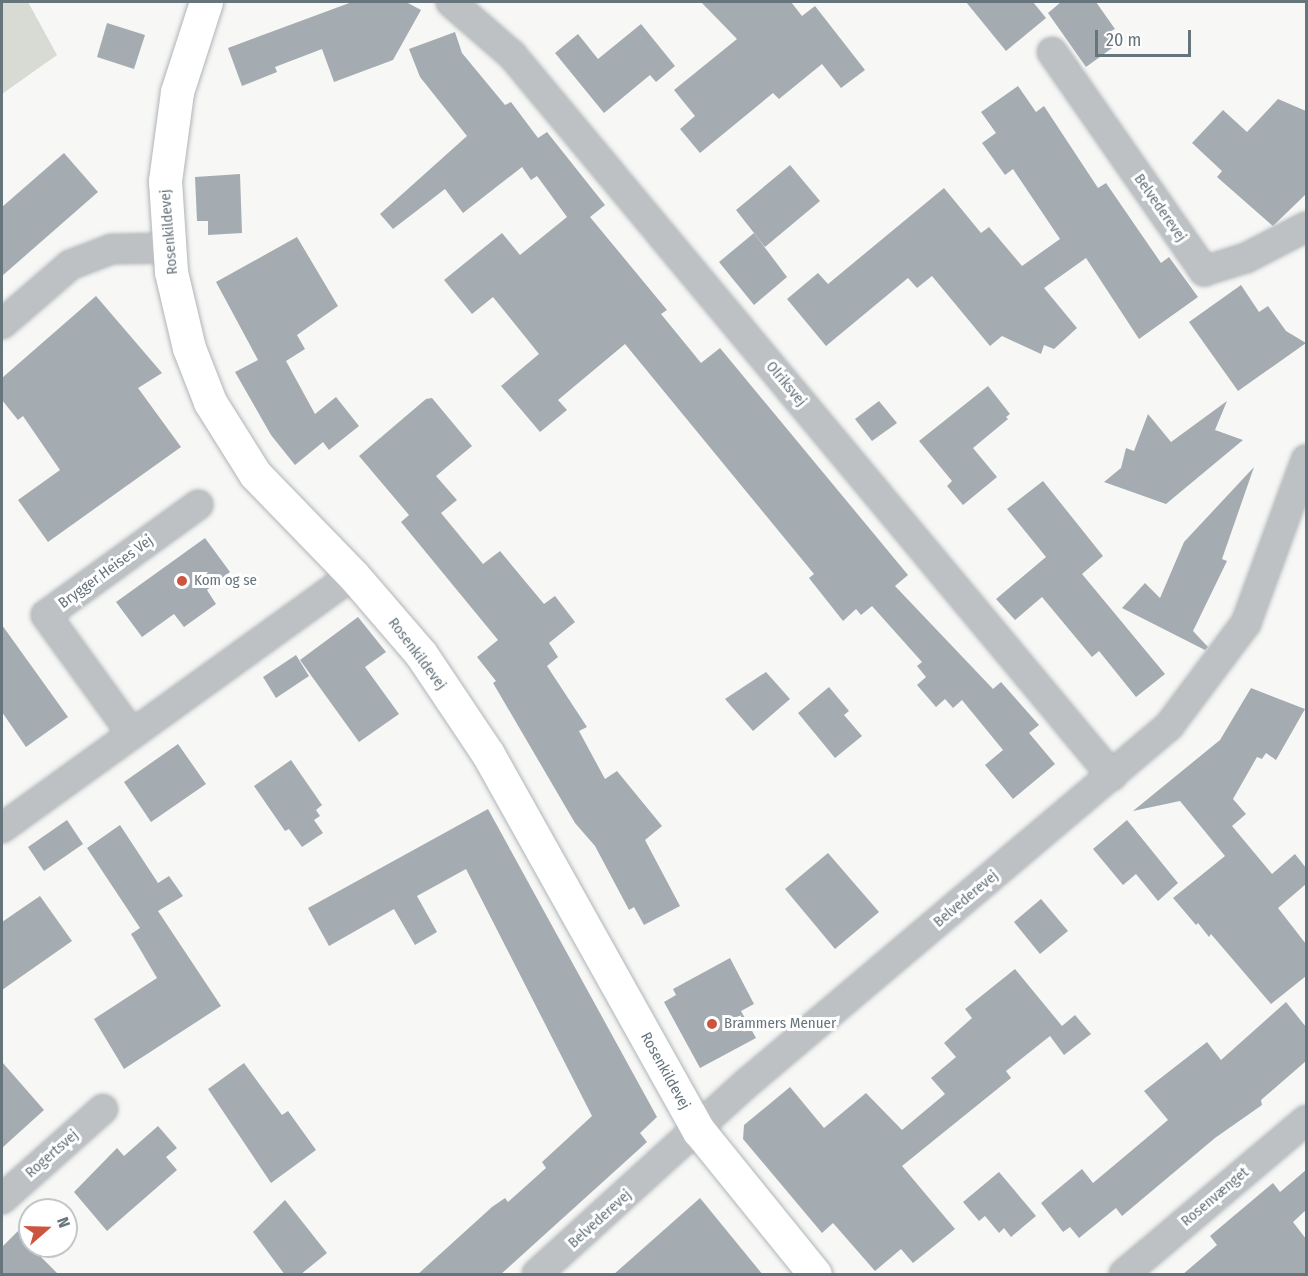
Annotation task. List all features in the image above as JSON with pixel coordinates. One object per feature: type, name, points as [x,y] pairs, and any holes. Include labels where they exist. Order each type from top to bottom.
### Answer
[{"type":"street","name":"Rosenkildevej","points":[[206,2],[177,92],[165,181],[169,248],[189,348],[216,411],[255,474],[353,574],[421,654],[489,754],[699,1131],[815,1275]]},
{"type":"street","name":"Olriksvej","points":[[451,2],[512,55],[1112,776]]},
{"type":"street","name":"Belvederevej","points":[[1052,52],[1204,271],[1246,258],[1306,227]]},
{"type":"street","points":[[2,324],[70,265],[112,249],[169,248]]},
{"type":"street","name":"Belvederevej","points":[[537,1275],[699,1131],[747,1083],[1169,726],[1246,623],[1300,496],[1306,460]]},
{"type":"street","name":"Brygger Heises Vej","points":[[132,734],[46,615],[198,506]]},
{"type":"street","points":[[2,828],[353,574]]},
{"type":"street","name":"Rogertsvej","points":[[2,1199],[103,1109]]},
{"type":"street","name":"Rosenvænget","points":[[1124,1275],[1306,1120]]},
{"type":"shaded area","points":[[2,2],[28,2],[57,55],[2,94]]},
{"type":"building","points":[[352,2],[406,2],[421,10],[393,60],[334,82],[322,49],[275,67],[277,72],[242,86],[228,48]]},
{"type":"building","points":[[701,2],[791,2],[802,16],[815,6],[865,70],[841,88],[822,64],[779,99],[773,93],[700,153],[680,129],[695,116],[674,90],[737,39]]},
{"type":"building","points":[[966,2],[1033,2],[1046,18],[1006,51]]},
{"type":"building","points":[[1061,2],[1096,2],[1115,29],[1111,31],[1119,43],[1086,67],[1048,13]]},
{"type":"building","points":[[107,23],[145,35],[134,69],[97,57]]},
{"type":"building","points":[[641,24],[675,66],[656,82],[650,75],[604,113],[555,53],[578,34],[598,59]]},
{"type":"building","points":[[455,32],[462,53],[505,105],[511,102],[538,138],[547,132],[605,205],[590,217],[667,310],[661,314],[701,363],[720,348],[908,575],[895,586],[993,689],[1001,682],[1039,725],[1029,733],[1055,764],[1013,799],[985,765],[1003,750],[962,700],[953,708],[945,699],[936,707],[917,685],[926,677],[917,666],[922,662],[872,606],[861,615],[856,609],[843,621],[809,578],[814,574],[625,344],[558,400],[567,410],[540,432],[501,386],[539,354],[493,297],[472,314],[444,280],[502,233],[520,255],[567,217],[537,176],[531,180],[522,167],[463,213],[445,189],[393,229],[380,214],[467,136],[420,77],[409,49]]},
{"type":"building","points":[[1018,86],[1036,112],[1044,106],[1098,188],[1106,183],[1161,263],[1169,257],[1198,297],[1139,339],[1086,258],[1044,288],[1077,328],[1054,349],[1044,345],[1041,354],[1002,336],[990,346],[932,276],[917,288],[908,278],[826,346],[787,299],[818,273],[828,284],[944,188],[981,233],[989,227],[1022,266],[1060,239],[1013,169],[1005,175],[982,143],[996,133],[981,112]]},
{"type":"building","points":[[1278,99],[1306,111],[1306,194],[1273,226],[1217,177],[1222,171],[1192,143],[1223,110],[1247,132]]},
{"type":"building","points":[[64,153],[98,192],[2,276],[2,207]]},
{"type":"building","points":[[790,165],[820,201],[765,247],[736,210]]},
{"type":"building","points":[[240,174],[242,233],[208,235],[208,221],[197,221],[195,177]]},
{"type":"building","points":[[754,233],[787,277],[754,305],[719,262]]},
{"type":"building","points":[[297,237],[338,306],[297,335],[305,349],[286,361],[315,414],[336,397],[359,426],[329,450],[323,442],[295,465],[271,435],[235,372],[258,360],[216,282]]},
{"type":"building","points":[[1241,285],[1259,312],[1268,306],[1286,331],[1306,343],[1238,391],[1189,322]]},
{"type":"building","points":[[96,296],[162,373],[138,388],[181,447],[48,542],[18,500],[60,470],[23,416],[18,420],[2,400],[2,378]]},
{"type":"building","points":[[988,386],[1010,414],[1006,417],[1008,419],[973,448],[997,477],[963,505],[947,486],[952,481],[919,441]]},
{"type":"building","points":[[432,398],[472,446],[436,476],[457,500],[441,513],[483,564],[500,551],[544,604],[555,596],[575,622],[549,643],[558,657],[547,666],[587,727],[579,731],[605,779],[617,771],[662,826],[645,840],[680,906],[644,925],[634,907],[629,910],[595,846],[575,823],[493,683],[496,681],[477,657],[498,640],[401,522],[409,515],[359,456],[426,399]]},
{"type":"building","points":[[879,401],[897,423],[872,441],[855,419]]},
{"type":"building","points":[[1227,401],[1215,430],[1243,440],[1166,504],[1104,482],[1121,468],[1126,448],[1134,451],[1148,414],[1171,442]]},
{"type":"building","points":[[1254,467],[1222,559],[1227,561],[1193,631],[1208,647],[1205,650],[1122,608],[1145,583],[1160,598],[1184,542]]},
{"type":"building","points":[[1043,481],[1103,556],[1082,574],[1165,674],[1136,697],[1099,651],[1092,657],[1042,597],[1015,620],[996,599],[1046,557],[1007,509]]},
{"type":"building","name":"Kom og se","points":[[205,538],[230,572],[207,590],[216,604],[184,627],[174,614],[142,637],[116,602]]},
{"type":"building","points":[[358,617],[386,652],[365,667],[399,714],[359,742],[300,660]]},
{"type":"building","points":[[2,625],[68,717],[26,747],[2,712]]},
{"type":"building","points":[[296,655],[309,676],[276,698],[263,677]]},
{"type":"building","points":[[766,672],[790,699],[753,731],[725,699]]},
{"type":"building","points":[[829,687],[849,711],[844,715],[862,736],[835,758],[798,713]]},
{"type":"building","points":[[1251,688],[1305,709],[1276,760],[1266,753],[1262,759],[1257,757],[1233,799],[1246,814],[1232,826],[1272,874],[1295,854],[1306,868],[1306,884],[1278,908],[1306,944],[1306,976],[1271,1004],[1211,934],[1209,937],[1198,923],[1196,925],[1173,898],[1225,856],[1180,801],[1133,811],[1220,740]]},
{"type":"building","points":[[178,744],[206,784],[151,822],[124,782]]},
{"type":"building","points":[[291,760],[322,805],[316,810],[320,816],[314,820],[323,833],[302,847],[289,829],[285,831],[254,786]]},
{"type":"building","points":[[488,809],[657,1117],[640,1133],[647,1142],[500,1275],[417,1275],[492,1207],[505,1198],[508,1202],[546,1168],[542,1162],[592,1116],[466,869],[417,896],[437,932],[415,945],[394,909],[329,946],[308,908]]},
{"type":"building","points":[[67,820],[83,844],[44,871],[28,847]]},
{"type":"building","points":[[1127,820],[1178,883],[1158,901],[1136,874],[1123,885],[1093,849]]},
{"type":"building","points":[[120,825],[158,883],[169,876],[183,896],[158,911],[221,1006],[124,1069],[94,1019],[157,978],[131,934],[140,928],[87,848]]},
{"type":"building","points":[[828,853],[879,912],[835,949],[785,889]]},
{"type":"building","points":[[40,896],[72,941],[2,990],[2,922]]},
{"type":"building","points":[[1041,899],[1068,931],[1040,954],[1014,922]]},
{"type":"building","name":"Brammers Menuer","points":[[730,958],[754,1004],[741,1011],[756,1038],[700,1068],[664,1002],[676,995],[673,989]]},
{"type":"building","points":[[1015,969],[1062,1026],[1075,1015],[1091,1034],[1064,1055],[1050,1036],[1006,1071],[1011,1078],[902,1166],[955,1229],[913,1263],[901,1249],[875,1271],[833,1223],[822,1233],[743,1139],[744,1125],[790,1087],[824,1128],[866,1093],[902,1130],[945,1094],[931,1078],[956,1057],[944,1043],[972,1018],[965,1009]]},
{"type":"building","points":[[1286,1002],[1306,1027],[1306,1061],[1261,1100],[1262,1105],[1215,1138],[1122,1216],[1116,1208],[1079,1238],[1070,1227],[1063,1232],[1041,1203],[1082,1169],[1093,1183],[1168,1120],[1144,1091],[1207,1042],[1221,1060]]},
{"type":"building","points":[[2,1062],[44,1110],[2,1148]]},
{"type":"building","points":[[244,1063],[282,1115],[288,1111],[316,1150],[271,1183],[208,1089]]},
{"type":"building","points":[[158,1126],[177,1148],[166,1157],[177,1170],[107,1231],[74,1192],[117,1148],[124,1156]]},
{"type":"building","points":[[1306,1170],[1306,1210],[1293,1222],[1306,1239],[1306,1275],[1182,1275],[1217,1245],[1210,1236],[1273,1183],[1280,1192]]},
{"type":"building","points":[[999,1172],[1036,1216],[1011,1237],[1004,1228],[999,1233],[985,1216],[979,1221],[963,1202]]},
{"type":"building","points":[[700,1198],[763,1275],[613,1275]]},
{"type":"building","points":[[285,1200],[327,1253],[300,1275],[285,1275],[253,1232]]},
{"type":"building","points":[[18,1231],[18,1258],[42,1258],[59,1275],[2,1275],[2,1247]]},
{"type":"place","name":"Kom og se","points":[[182,581]]},
{"type":"place","name":"Brammers Menuer","points":[[712,1024]]}]
